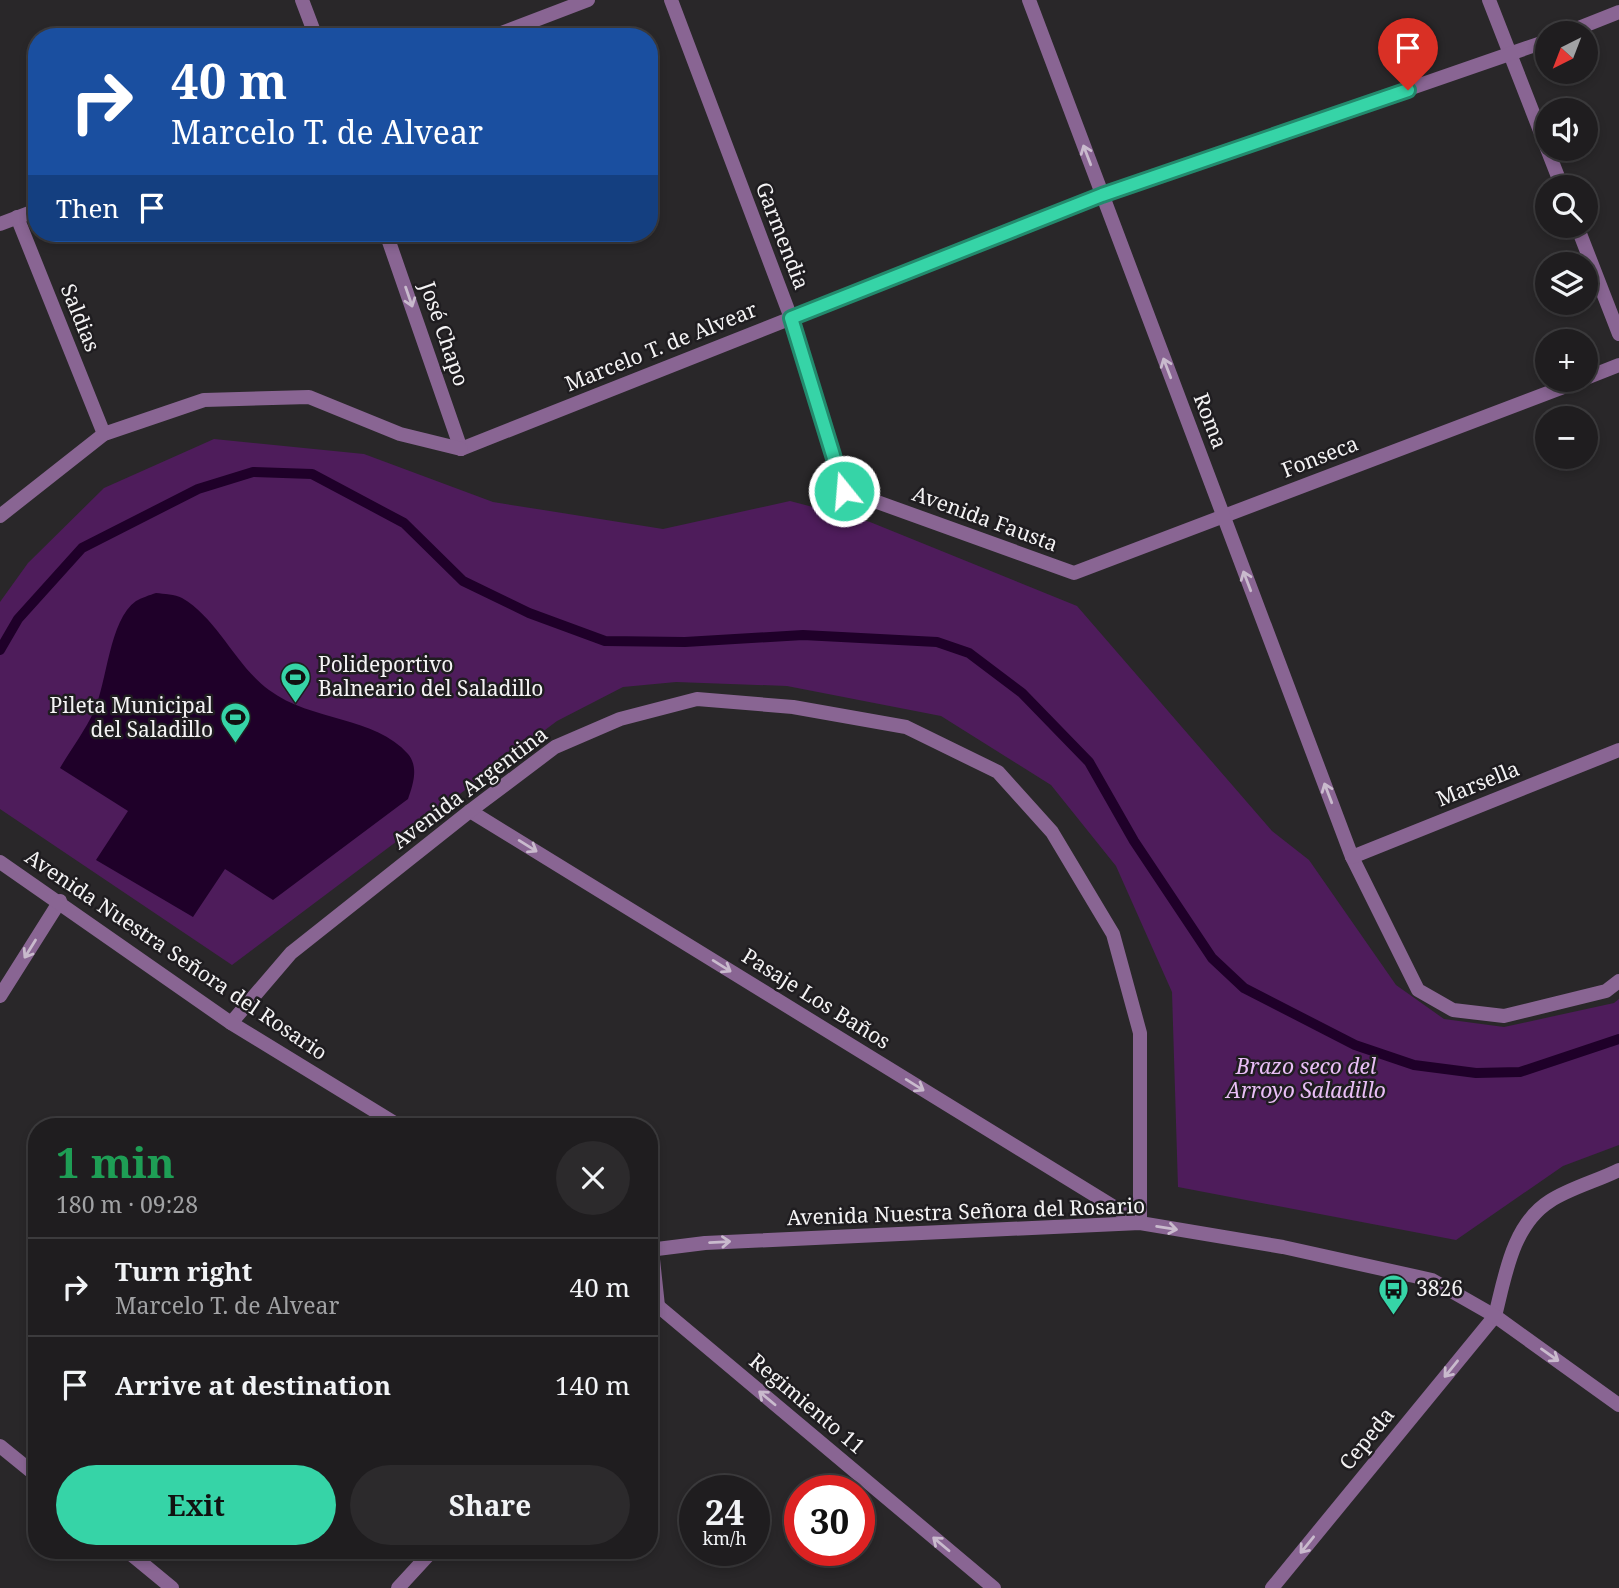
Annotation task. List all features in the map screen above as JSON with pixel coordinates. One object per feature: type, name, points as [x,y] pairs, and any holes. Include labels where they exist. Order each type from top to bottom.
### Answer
[{"type":"street","points":[[302,0],[313,28]]},
{"type":"street","points":[[515,28],[588,0]]},
{"type":"street","name":"Garmendia","points":[[671,0],[791,318],[844,491]]},
{"type":"street","name":"Roma","points":[[1029,0],[1352,857]]},
{"type":"street","points":[[1489,0],[1557,175]]},
{"type":"street","points":[[1596,21],[1619,12]]},
{"type":"street","name":"Marcelo T. de Alvear","points":[[461,449],[1102,195],[1535,46]]},
{"type":"street","points":[[0,224],[28,213]]},
{"type":"street","name":"Saldias","points":[[18,217],[104,434]]},
{"type":"street","points":[[1582,238],[1619,334]]},
{"type":"street","name":"José Chapo","points":[[389,242],[461,449]]},
{"type":"street","name":"Fonseca","points":[[1598,373],[1619,365]]},
{"type":"street","name":"Fonseca","points":[[1073,573],[1549,392]]},
{"type":"street","points":[[0,516],[104,434],[204,400],[309,397],[400,434],[461,449]]},
{"type":"street","name":"Avenida Fausta","points":[[844,491],[1073,573]]},
{"type":"street","name":"Avenida Argentina","points":[[231,1023],[291,953],[555,747],[620,719],[697,699],[793,707],[906,727],[998,772],[1052,832],[1113,934],[1140,1033],[1140,1223]]},
{"type":"street","name":"Marsella","points":[[1352,857],[1619,750]]},
{"type":"street","name":"Pasaje Los Baños","points":[[470,811],[1140,1223]]},
{"type":"street","points":[[1352,857],[1418,990],[1453,1010],[1504,1016],[1606,991],[1619,981]]},
{"type":"street","name":"Avenida Nuestra Señora del Rosario","points":[[0,862],[60,901],[231,1023],[385,1118]]},
{"type":"street","points":[[0,996],[60,901]]},
{"type":"street","points":[[1494,1316],[1507,1269],[1523,1228],[1549,1202],[1619,1170]]},
{"type":"street","name":"Avenida Nuestra Señora del Rosario","points":[[658,1249],[705,1243],[1140,1223],[1283,1247],[1432,1280],[1494,1316],[1619,1405]]},
{"type":"street","name":"Regimiento 11","points":[[658,1313],[993,1588]]},
{"type":"street","name":"Cepeda","points":[[1272,1588],[1494,1316]]},
{"type":"street","points":[[0,1446],[28,1469]]},
{"type":"street","points":[[137,1559],[172,1588]]},
{"type":"street","points":[[398,1588],[425,1559]]},
{"type":"green space","name":"Brazo seco del Arroyo Saladillo","points":[[214,439],[364,454],[493,502],[663,529],[790,501],[870,522],[1077,606],[1272,831],[1309,860],[1396,985],[1444,1019],[1504,1027],[1614,1003],[1619,999],[1619,1145],[1563,1166],[1456,1240],[1178,1187],[1172,992],[1116,866],[1051,785],[941,716],[787,686],[676,682],[623,687],[557,721],[232,965],[0,809],[0,602],[28,563],[104,488]]},
{"type":"shaded area","name":"Pileta Municipal del Saladillo","points":[[156,593],[179,597],[195,607],[246,668],[269,690],[304,708],[378,732],[394,742],[411,759],[414,776],[408,799],[273,900],[225,869],[193,917],[96,860],[128,811],[60,768],[94,711],[120,622],[136,601]]},
{"type":"waterway","points":[[0,650],[18,619],[82,548],[198,489],[253,472],[312,474],[404,523],[463,581],[529,613],[605,641],[685,642],[803,635],[937,642],[969,653],[1022,693],[1089,762],[1134,841],[1212,958],[1244,988],[1355,1045],[1414,1065],[1476,1073],[1520,1072],[1619,1039]]},
{"type":"place","name":"Polideportivo Balneario del Saladillo","points":[[295,704]]},
{"type":"place","name":"Pileta Municipal del Saladillo","points":[[236,745]]},
{"type":"place","name":"3826","points":[[1393,1316]]},
{"type":"route","points":[[844,491],[791,318],[1102,195],[1408,90]]}]
